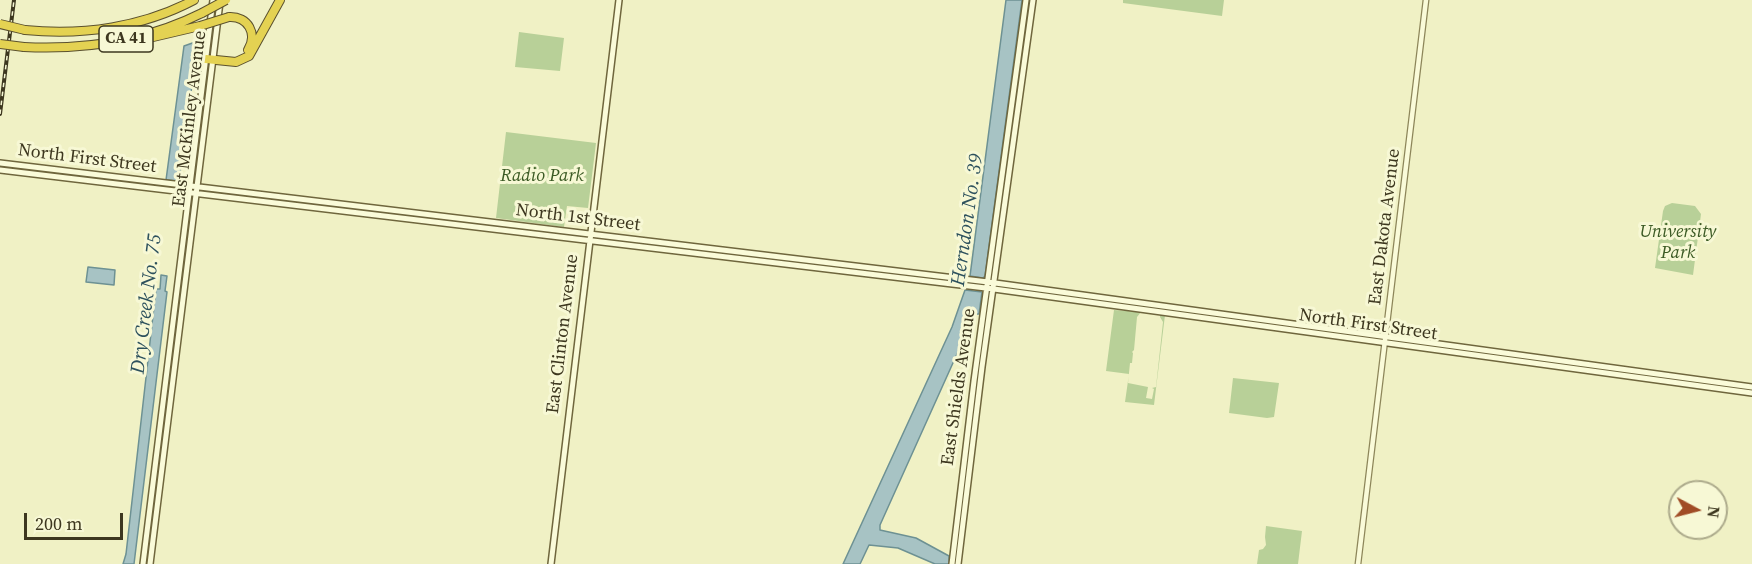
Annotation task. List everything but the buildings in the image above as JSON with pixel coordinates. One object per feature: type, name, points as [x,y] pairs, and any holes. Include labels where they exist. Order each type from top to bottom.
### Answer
[{"type":"highway","name":"CA 41","points":[[0,26],[65,32],[113,27],[164,14],[194,0]]},
{"type":"highway","name":"CA 41","points":[[0,44],[47,48],[97,45],[119,41],[163,30],[226,0]]},
{"type":"highway","points":[[210,57],[236,62],[249,56],[280,0]]},
{"type":"highway","points":[[47,48],[88,50],[162,36],[229,16],[239,17],[248,23],[252,32],[251,44],[246,52],[240,56],[210,57]]},
{"type":"main road","name":"East McKinley Avenue","points":[[150,564],[205,125],[213,0]]},
{"type":"main road","name":"East McKinley Avenue","points":[[143,564],[202,97],[220,0]]},
{"type":"main road","name":"East Clinton Avenue","points":[[551,564],[619,0]]},
{"type":"main road","name":"East Shields Avenue","points":[[958,564],[979,391],[988,285],[1026,0]]},
{"type":"main road","name":"East Shields Avenue","points":[[952,564],[974,381],[1033,0]]},
{"type":"main road","points":[[202,97],[205,100],[203,113],[205,125]]},
{"type":"main road","name":"North First Street","points":[[0,163],[171,187]]},
{"type":"main road","name":"North First Street","points":[[0,170],[171,187]]},
{"type":"main road","name":"North 1st Street","points":[[171,187],[590,238],[648,248],[900,278],[988,285]]},
{"type":"main road","points":[[187,210],[186,246],[189,251]]},
{"type":"main road","name":"North 1st Street","points":[[590,238],[640,241],[934,276],[973,284]]},
{"type":"main road","points":[[640,241],[648,248]]},
{"type":"main road","points":[[183,246],[185,250],[182,276],[184,291]]},
{"type":"main road","points":[[900,278],[928,279],[934,276]]},
{"type":"main road","name":"North First Street","points":[[988,285],[1082,295],[1752,393]]},
{"type":"main road","name":"North First Street","points":[[988,285],[1059,298],[1752,387]]},
{"type":"main road","points":[[1059,298],[1062,296],[1078,298],[1082,295]]},
{"type":"main road","points":[[151,503],[149,541],[152,546]]},
{"type":"main road","points":[[954,548],[957,551],[958,564]]},
{"type":"street","name":"East Dakota Avenue","points":[[1358,564],[1426,0]]},
{"type":"green space","points":[[1123,0],[1224,0],[1222,16],[1123,3]]},
{"type":"green space","points":[[519,32],[564,38],[560,71],[515,67]]},
{"type":"green space","name":"Radio Park","points":[[506,132],[596,143],[588,208],[567,206],[564,227],[496,218]]},
{"type":"green space","name":"University Park","points":[[1672,203],[1695,206],[1701,214],[1693,275],[1655,268],[1663,211],[1665,206]]},
{"type":"green space","points":[[1114,310],[1141,312],[1137,317],[1129,374],[1106,371]]},
{"type":"green space","points":[[1160,315],[1165,315],[1154,405],[1125,402],[1129,376],[1128,383],[1148,387],[1146,398],[1152,399],[1154,389],[1152,388],[1156,387],[1163,322]]},
{"type":"green space","points":[[1233,378],[1279,383],[1274,417],[1229,413]]},
{"type":"green space","points":[[1266,526],[1302,531],[1298,564],[1257,564],[1259,550],[1266,545]]},
{"type":"water","points":[[1006,0],[1022,0],[983,278],[970,276]]},
{"type":"water","points":[[198,41],[179,181],[166,180],[184,46]]},
{"type":"water","points":[[88,267],[115,270],[114,285],[86,282]]},
{"type":"water","points":[[161,275],[167,276],[165,291],[167,292],[134,564],[123,564],[156,289],[160,289]]},
{"type":"water","points":[[965,290],[982,292],[979,314],[975,314],[880,525],[880,530],[916,538],[949,556],[949,564],[935,564],[898,548],[869,545],[860,564],[843,564],[952,327]]},
{"type":"railway","points":[[0,114],[14,0]]},
{"type":"water label","name":"Herndon No. 39","points":[[968,220]]},
{"type":"water label","name":"Dry Creek No. 75","points":[[147,304]]}]
